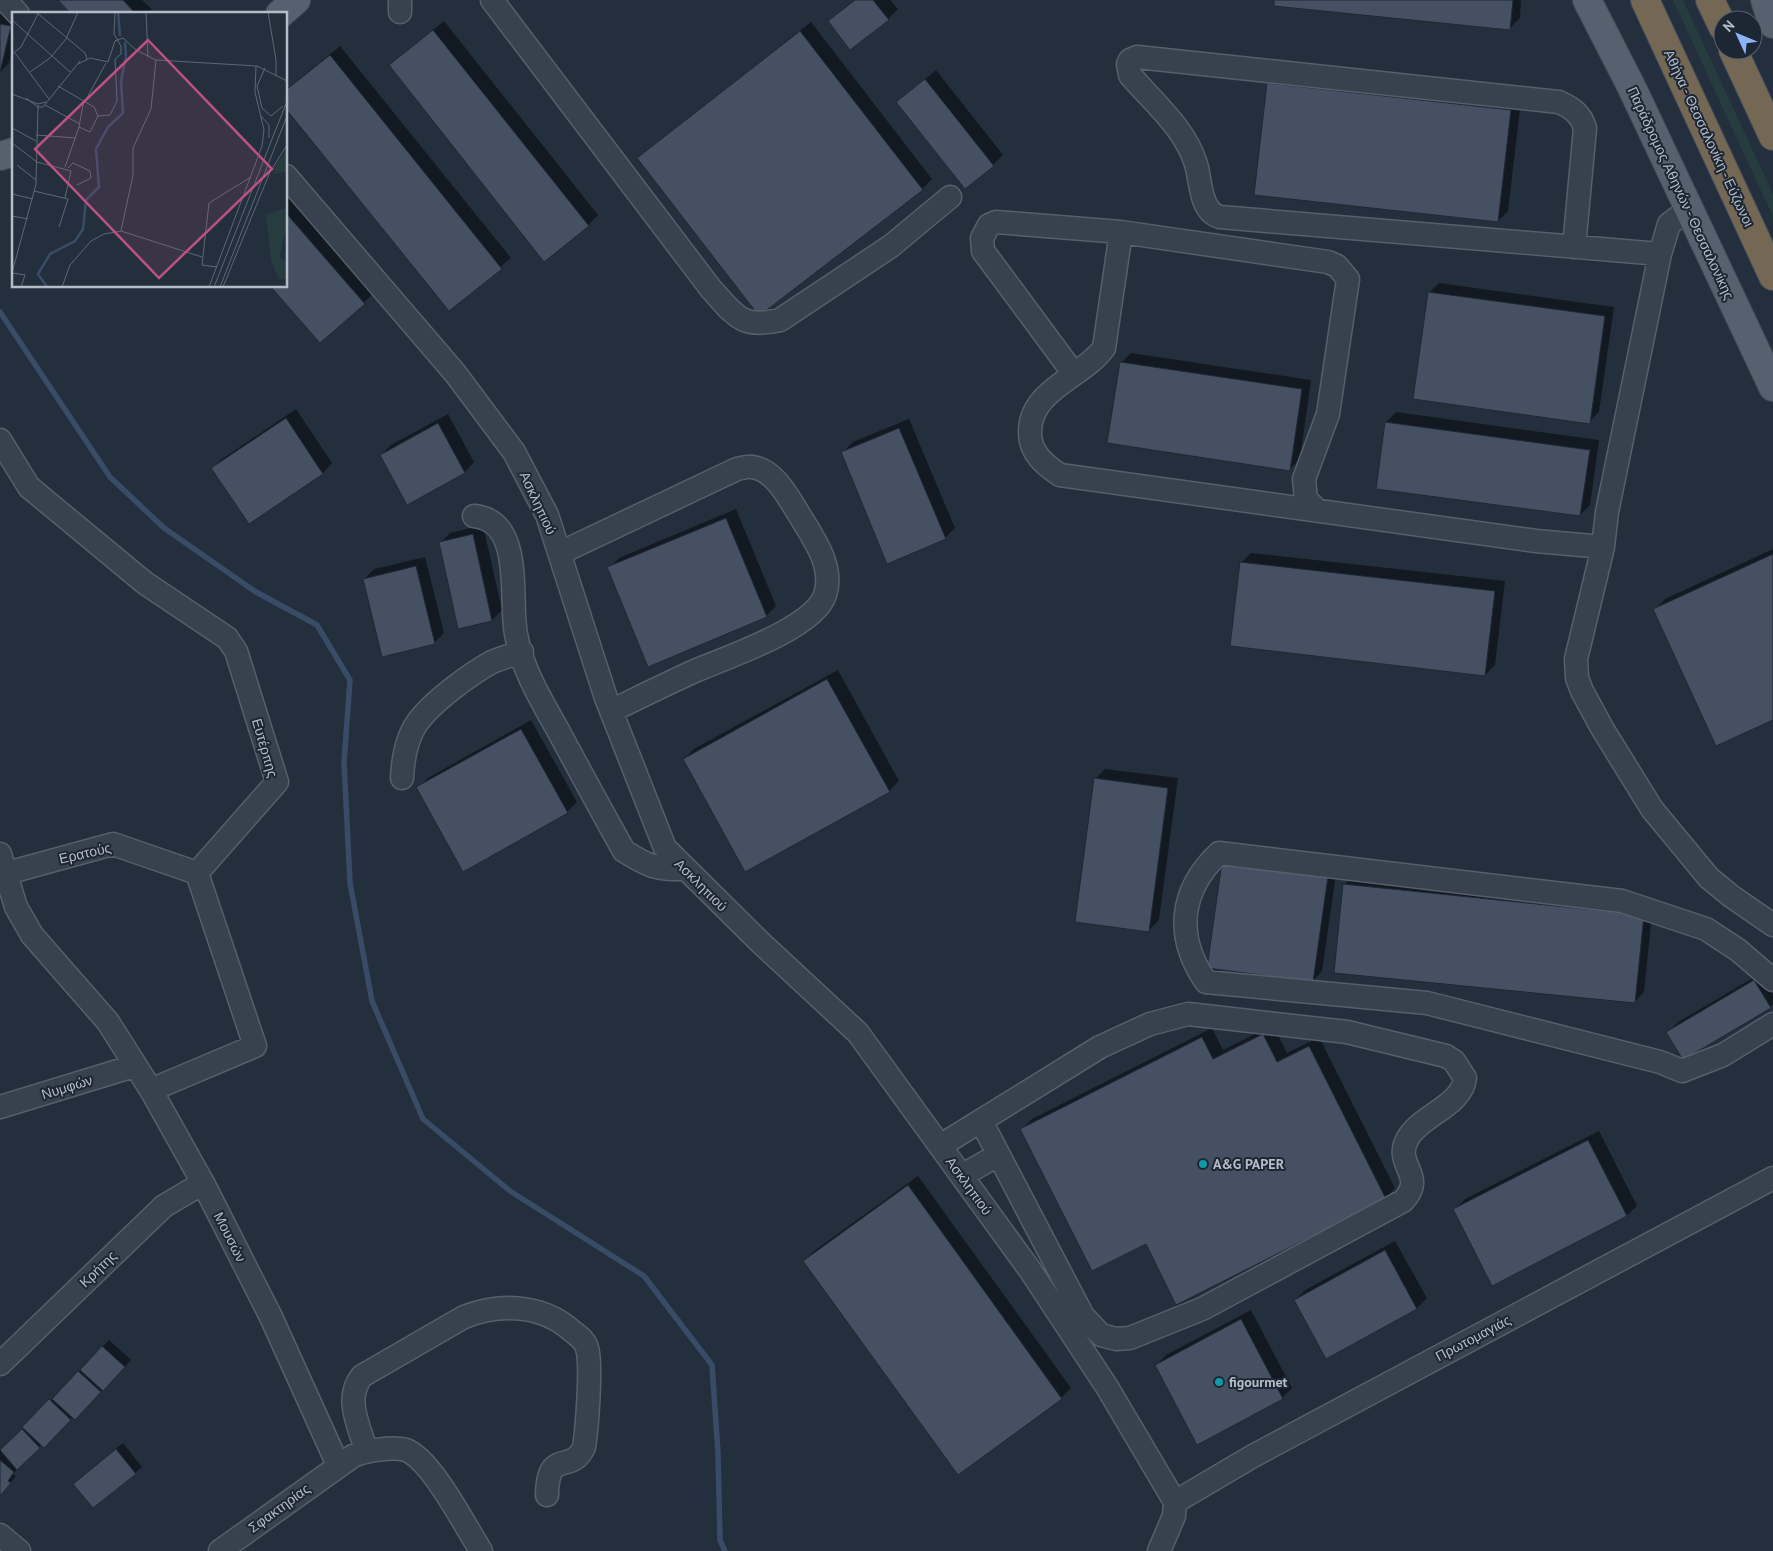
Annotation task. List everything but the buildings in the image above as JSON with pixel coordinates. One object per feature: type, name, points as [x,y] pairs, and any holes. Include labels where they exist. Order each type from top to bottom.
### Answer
[{"type":"highway","name":"Αθήνα - Θεσσαλονίκη - Εύζωνοι","points":[[1645,0],[1773,276]]},
{"type":"highway","points":[[1739,60],[1773,136]]},
{"type":"main road","points":[[282,12],[296,0]]},
{"type":"main road","name":"Παράδρομος Αθηνών - Θεσσαλονίκης","points":[[1587,0],[1689,208],[1773,386]]},
{"type":"main road","points":[[1765,0],[1773,24]]},
{"type":"street","points":[[5,0],[16,12]]},
{"type":"street","points":[[492,0],[711,288],[745,322],[761,325],[780,320],[891,246],[950,197]]},
{"type":"street","points":[[1574,247],[1585,128],[1583,119],[1571,107],[1559,102],[1138,57],[1130,60],[1128,64],[1130,75],[1183,134],[1189,144],[1206,205],[1215,216],[1574,247],[1660,254]]},
{"type":"street","name":"Ασκληπιού","points":[[288,178],[455,373],[514,452],[547,515],[611,711],[665,848],[858,1033],[963,1175],[1030,1270],[1107,1387],[1175,1502]]},
{"type":"street","points":[[1689,208],[1669,224],[1660,254],[1607,512],[1603,547],[1576,659],[1577,678],[1602,728],[1652,810],[1709,878],[1773,925]]},
{"type":"street","points":[[1074,374],[983,251],[980,245],[988,225],[996,222],[1121,232],[1328,262],[1346,274],[1348,279],[1328,414],[1304,479],[1306,499],[1317,510]]},
{"type":"street","points":[[1121,232],[1104,348],[1098,356],[1042,402],[1034,412],[1030,426],[1030,439],[1041,461],[1060,475],[1536,541],[1603,547]]},
{"type":"street","name":"Ευτέρπης","points":[[0,440],[29,487],[145,583],[228,638],[236,651],[277,782],[197,873]]},
{"type":"street","points":[[560,553],[737,469],[752,467],[766,473],[783,489],[814,539],[826,565],[825,596],[815,609],[798,624],[749,649],[698,670],[611,711]]},
{"type":"street","points":[[474,516],[484,517],[494,524],[508,546],[515,596],[516,633],[529,675],[624,851],[648,866],[668,870],[685,869]]},
{"type":"street","points":[[402,778],[403,753],[417,723],[440,700],[466,680],[493,662],[522,652]]},
{"type":"street","name":"Ερατούς","points":[[2,868],[113,844],[197,873]]},
{"type":"street","points":[[1773,980],[1738,950],[1706,929],[1622,901],[1219,853],[1204,869],[1192,888],[1185,916],[1187,944],[1198,970],[1206,982],[1426,1003],[1660,1062],[1682,1071],[1722,1055],[1773,1024]]},
{"type":"street","name":"Μουσών","points":[[2,868],[16,907],[32,935],[108,1022],[134,1066],[151,1090],[203,1183],[271,1317],[338,1465]]},
{"type":"street","points":[[151,1090],[255,1046],[197,873]]},
{"type":"street","points":[[940,1146],[1100,1047],[1150,1024],[1188,1014],[1347,1032],[1446,1056],[1454,1061],[1464,1074],[1464,1087],[1461,1091],[1413,1130],[1407,1140],[1403,1155],[1414,1184],[1411,1193],[1403,1201],[1202,1309],[1130,1338],[1116,1339],[1101,1335],[1083,1316],[981,1121]]},
{"type":"street","name":"Νυμφών","points":[[0,1107],[134,1066]]},
{"type":"street","points":[[963,1175],[998,1155]]},
{"type":"street","name":"Πρωτομαγιάς","points":[[1175,1502],[1253,1456],[1773,1178]]},
{"type":"street","name":"Κρήτης","points":[[0,1364],[164,1206],[203,1183]]},
{"type":"street","points":[[366,1450],[352,1402],[354,1388],[362,1376],[464,1317],[477,1312],[506,1308],[532,1310],[557,1320],[568,1328],[583,1340],[588,1354],[584,1447],[578,1457],[551,1469],[547,1478],[547,1495]]},
{"type":"street","points":[[338,1465],[366,1450],[405,1450],[428,1465],[481,1551]]},
{"type":"street","name":"Σφακτηρίας","points":[[220,1551],[338,1465]]},
{"type":"street","points":[[1159,1551],[1174,1516],[1175,1502]]},
{"type":"street","points":[[0,1535],[19,1551]]},
{"type":"green space","points":[[1673,0],[1683,0],[1773,194],[1773,217]]},
{"type":"waterway","points":[[0,312],[110,477],[164,528],[256,592],[317,625],[350,680],[344,762],[350,883],[372,1001],[423,1119],[510,1191],[644,1276],[712,1365],[718,1453],[720,1540],[725,1551]]},
{"type":"place","name":"A&G PAPER","points":[[1203,1164]]},
{"type":"place","name":"figourmet","points":[[1219,1382]]}]
